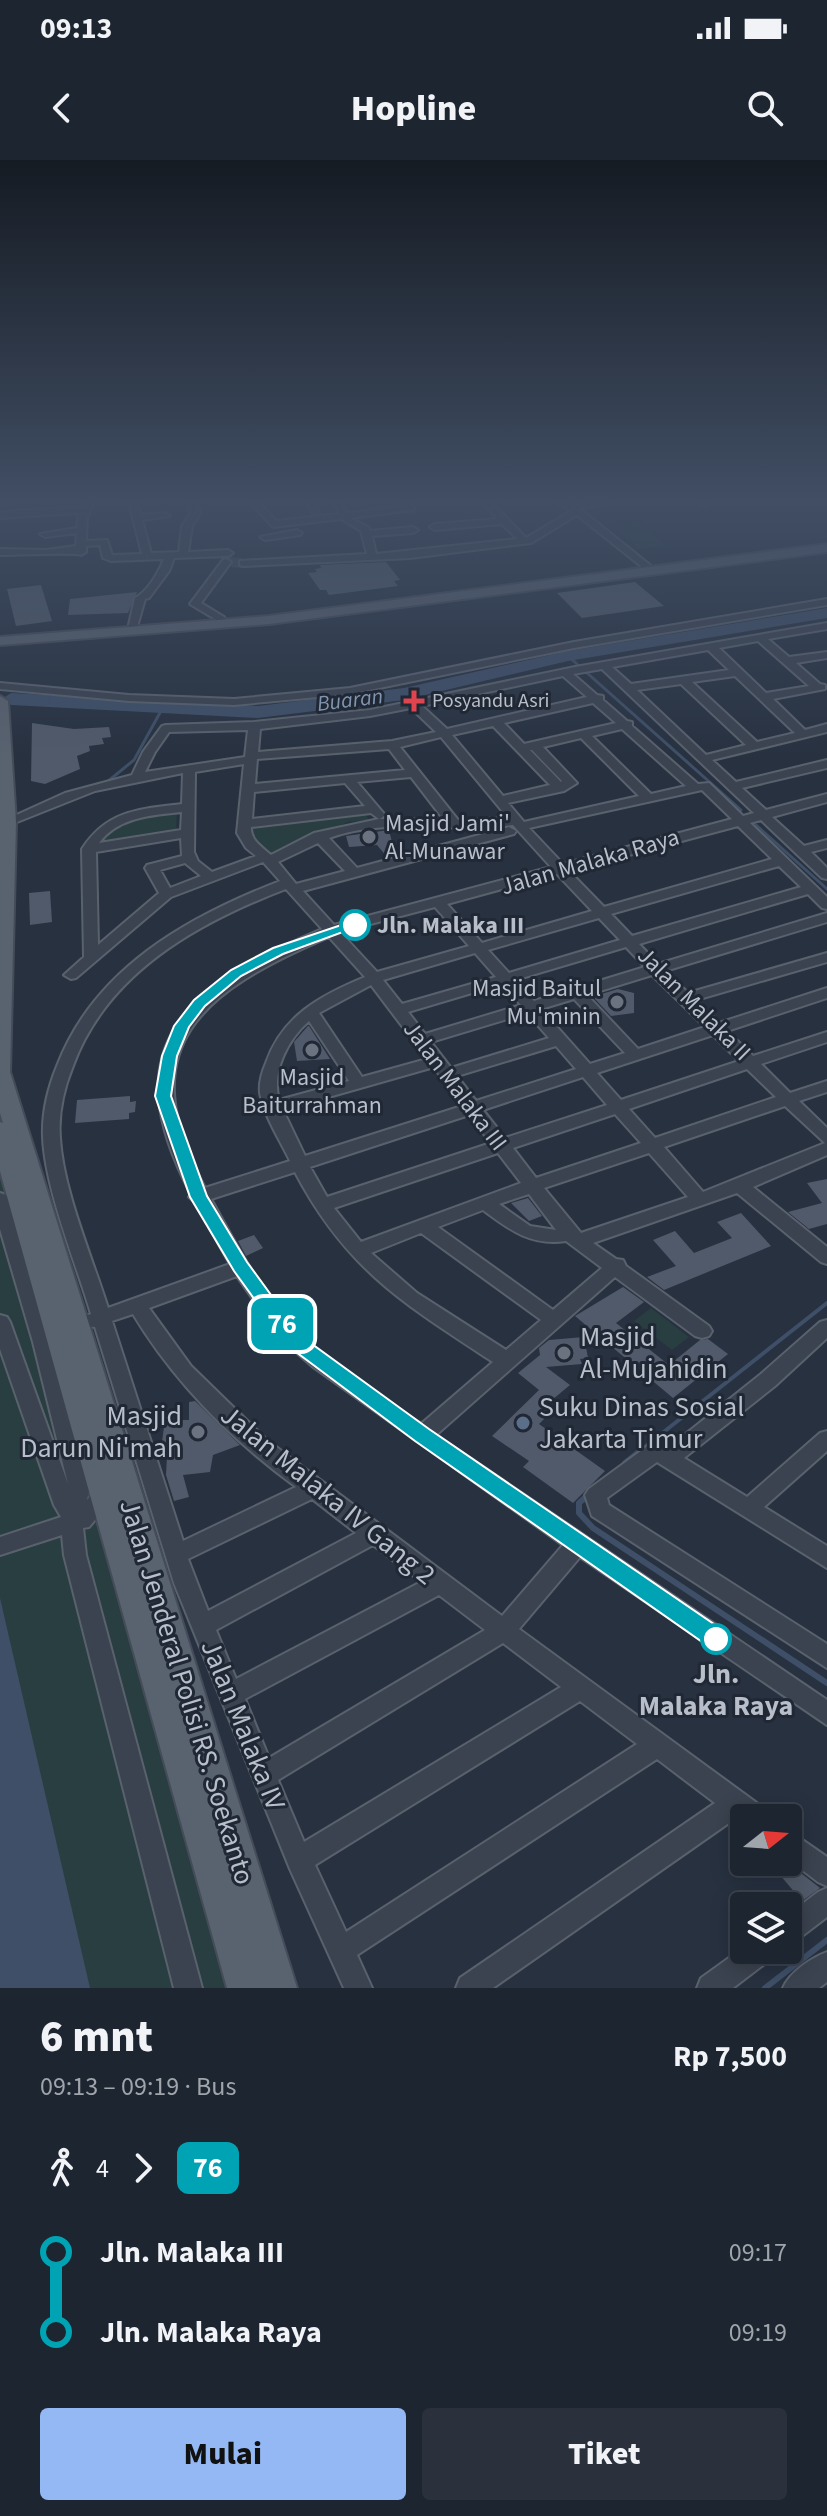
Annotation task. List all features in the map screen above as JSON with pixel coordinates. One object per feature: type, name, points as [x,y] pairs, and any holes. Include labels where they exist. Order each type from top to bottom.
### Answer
[{"type":"main road","points":[[0,635],[220,619],[481,587]]},
{"type":"main road","points":[[0,641],[259,621],[491,587]]},
{"type":"main road","name":"Jalan Jenderal Polisi RS. Soekanto","points":[[2,708],[10,823],[0,1072],[87,1322],[278,1988]]},
{"type":"main road","name":"Jalan Jenderal Polisi RS. Soekanto","points":[[0,1130],[246,1988]]},
{"type":"street","points":[[132,627],[142,597],[150,587]]},
{"type":"street","points":[[207,587],[195,604],[220,619]]},
{"type":"street","points":[[0,686],[129,698],[234,702],[334,693],[574,645],[827,602]]},
{"type":"street","points":[[137,777],[149,752],[166,729],[254,726],[348,717],[570,671],[827,626]]},
{"type":"street","points":[[759,637],[822,686]]},
{"type":"street","points":[[710,646],[803,734]]},
{"type":"street","points":[[787,661],[827,655]]},
{"type":"street","points":[[598,666],[629,688],[827,875]]},
{"type":"street","points":[[570,671],[695,788]]},
{"type":"street","points":[[629,688],[738,672]]},
{"type":"street","points":[[683,680],[754,745]]},
{"type":"street","points":[[764,697],[822,686]]},
{"type":"street","points":[[10,823],[38,813],[67,796],[137,777],[250,758],[392,745],[599,698]]},
{"type":"street","name":"Jalan Malaka II","points":[[415,705],[445,734],[500,801],[516,826],[562,869],[684,999],[827,1138]]},
{"type":"street","points":[[496,722],[570,778],[571,783],[500,801]]},
{"type":"street","points":[[529,747],[628,724]]},
{"type":"street","points":[[254,726],[244,824],[246,838],[332,930]]},
{"type":"street","points":[[703,759],[827,728]]},
{"type":"street","points":[[584,734],[648,798]]},
{"type":"street","points":[[392,745],[455,825]]},
{"type":"street","points":[[732,787],[827,764]]},
{"type":"street","points":[[189,769],[185,833],[189,858],[210,877]]},
{"type":"street","points":[[247,789],[412,773]]},
{"type":"street","points":[[349,780],[386,822]]},
{"type":"street","points":[[71,975],[166,894],[267,859],[319,836],[353,826],[386,822],[516,826],[706,786],[827,905]]},
{"type":"street","name":"Jalan Malaka Raya","points":[[827,798],[440,904],[332,930],[278,951],[236,973],[200,1003],[182,1026],[166,1069],[163,1096],[198,1197],[241,1267],[295,1341],[577,1544],[827,1714]]},
{"type":"street","points":[[91,958],[89,849],[99,831],[128,817],[187,807]]},
{"type":"street","points":[[244,824],[373,809]]},
{"type":"street","name":"Jalan Malaka IV","points":[[358,1988],[299,1860],[230,1695],[87,1322],[52,1145],[52,1123],[70,1045],[120,978],[209,914],[291,886],[354,872],[516,826]]},
{"type":"street","points":[[89,849],[185,833]]},
{"type":"street","points":[[319,836],[354,872]]},
{"type":"street","points":[[800,851],[827,844]]},
{"type":"street","points":[[166,894],[152,868],[189,858]]},
{"type":"street","points":[[507,1361],[401,1289],[357,1251],[323,1205],[273,1107],[267,1091],[276,1054],[292,1026],[310,1011],[330,997],[374,978],[781,861]]},
{"type":"street","points":[[398,1010],[809,889]]},
{"type":"street","points":[[440,904],[701,1201]]},
{"type":"street","points":[[422,1040],[827,917]]},
{"type":"street","name":"Jalan Malaka III","points":[[332,930],[374,978],[574,1238],[617,1265],[702,1331]]},
{"type":"street","points":[[684,999],[827,957]]},
{"type":"street","points":[[198,1197],[827,993]]},
{"type":"street","points":[[578,994],[636,1056]]},
{"type":"street","points":[[310,1011],[359,1084]]},
{"type":"street","points":[[323,1205],[827,1037]]},
{"type":"street","points":[[273,1107],[359,1084],[558,1040]]},
{"type":"street","points":[[357,1251],[485,1202],[827,1086]]},
{"type":"street","points":[[485,1202],[533,1237],[574,1238],[701,1201],[827,1148]]},
{"type":"street","points":[[740,1186],[827,1257]]},
{"type":"street","points":[[0,1199],[6,1242],[79,1486],[75,1555],[188,1988]]},
{"type":"street","points":[[424,1226],[554,1320]]},
{"type":"street","points":[[422,1435],[617,1265]]},
{"type":"street","points":[[87,1322],[241,1267]]},
{"type":"street","name":"Jalan Malaka IV Gang 2","points":[[138,1306],[158,1342],[222,1414],[313,1489],[438,1584],[738,1804]]},
{"type":"street","points":[[0,1322],[65,1505],[75,1520],[115,1531]]},
{"type":"street","points":[[827,1327],[768,1380],[662,1454],[598,1491],[596,1500],[600,1510],[827,1657]]},
{"type":"street","points":[[750,1507],[827,1439]]},
{"type":"street","points":[[662,1454],[825,1553]]},
{"type":"street","points":[[176,1554],[313,1489]]},
{"type":"street","points":[[0,1546],[75,1520],[105,1495]]},
{"type":"street","points":[[202,1626],[374,1534]]},
{"type":"street","points":[[264,1775],[503,1631],[577,1544]]},
{"type":"street","points":[[230,1695],[438,1584]]},
{"type":"street","points":[[299,1860],[580,1688]]},
{"type":"street","points":[[341,1950],[657,1745]]},
{"type":"street","points":[[470,1988],[730,1820]]},
{"type":"street","points":[[802,1854],[827,1873]]},
{"type":"street","points":[[802,1921],[826,1904]]},
{"type":"street","points":[[711,1988],[743,1964]]},
{"type":"street","points":[[797,1988],[827,1965]]},
{"type":"green space","points":[[177,812],[176,832],[100,845],[125,824]]},
{"type":"green space","points":[[364,812],[369,820],[348,822],[270,857],[247,832],[248,826]]},
{"type":"green space","points":[[0,1130],[246,1988],[0,1988]]},
{"type":"green space","points":[[651,1308],[689,1337],[672,1350],[634,1321]]},
{"type":"water","points":[[0,1598],[90,1988],[0,1988]]},
{"type":"building","points":[[42,587],[52,621],[16,626],[7,589]]},
{"type":"building","points":[[318,587],[388,587],[329,595],[326,590]]},
{"type":"building","points":[[597,587],[641,587],[664,606],[582,618],[557,593]]},
{"type":"building","points":[[137,592],[128,613],[68,615],[70,599]]},
{"type":"building","points":[[32,723],[74,729],[109,727],[111,737],[102,738],[104,744],[89,746],[90,751],[77,756],[80,769],[45,784],[31,781]]},
{"type":"building","name":"Masjid Jami' Al-Munawar","points":[[389,830],[395,855],[387,857],[377,845],[349,847],[346,836]]},
{"type":"building","points":[[50,891],[52,922],[30,925],[29,893]]},
{"type":"building","name":"Masjid Baitul Mu'minin","points":[[618,989],[634,993],[634,1013],[611,1016],[595,999],[595,996]]},
{"type":"building","name":"Masjid Baiturrahman","points":[[308,1026],[330,1059],[297,1061],[294,1042]]},
{"type":"building","points":[[130,1096],[130,1102],[136,1101],[135,1112],[129,1113],[129,1119],[75,1123],[77,1100]]},
{"type":"building","points":[[827,1179],[827,1224],[809,1229],[788,1212],[822,1203],[807,1183]]},
{"type":"building","points":[[528,1198],[542,1216],[529,1221],[511,1203]]},
{"type":"building","points":[[741,1213],[771,1246],[664,1290],[647,1277],[676,1266],[653,1240],[675,1231],[694,1253],[732,1238],[717,1222]]},
{"type":"building","points":[[254,1235],[263,1248],[246,1256],[238,1241]]},
{"type":"building","points":[[623,1287],[644,1302],[616,1323],[669,1365],[700,1340],[708,1339],[728,1354],[673,1398],[575,1316]]},
{"type":"building","points":[[584,1337],[588,1358],[580,1359],[582,1364],[546,1367],[570,1385],[546,1405],[553,1410],[539,1424],[605,1471],[573,1503],[523,1467],[529,1461],[492,1436],[539,1390],[518,1373],[540,1355],[539,1348],[549,1340]]},
{"type":"building","name":"Masjid Darun Ni'mah","points":[[195,1401],[240,1445],[213,1455],[210,1472],[183,1475],[189,1497],[174,1501],[166,1475],[167,1456],[160,1456],[165,1420],[189,1420],[189,1402]]},
{"type":"building","points":[[802,1874],[820,1888],[802,1901],[802,1892],[794,1892],[781,1876]]},
{"type":"waterway","name":"Buaran","points":[[11,699],[258,712],[404,694],[568,656],[827,613]]},
{"type":"waterway","points":[[568,656],[741,810]]},
{"type":"waterway","points":[[107,782],[134,760],[162,709]]},
{"type":"waterway","points":[[756,825],[827,889]]},
{"type":"waterway","points":[[637,1453],[827,1303]]},
{"type":"waterway","points":[[625,1463],[640,1451]]},
{"type":"waterway","points":[[588,1495],[579,1503],[579,1513],[593,1528],[827,1683]]},
{"type":"waterway","points":[[765,1988],[827,1940]]},
{"type":"bus line","name":"76","points":[[355,925],[332,930],[278,951],[236,973],[207,996],[182,1026],[170,1056],[163,1082],[163,1096],[198,1197],[241,1267],[295,1341],[422,1435],[716,1639]]},
{"type":"place","name":"Posyandu Asri","points":[[414,701]]},
{"type":"place","name":"Masjid Jami' Al-Munawar","points":[[369,837]]},
{"type":"place","name":"Jln. Malaka III","points":[[355,925]]},
{"type":"place","name":"Masjid Baitul Mu'minin","points":[[617,1002]]},
{"type":"place","name":"Masjid Baiturrahman","points":[[312,1050]]},
{"type":"place","name":"Masjid Al-Mujahidin","points":[[564,1353]]},
{"type":"place","name":"Suku Dinas Sosial Jakarta Timur","points":[[523,1423]]},
{"type":"place","name":"Masjid Darun Ni'mah","points":[[198,1432]]},
{"type":"place","name":"Jln. Malaka Raya","points":[[716,1639]]}]
